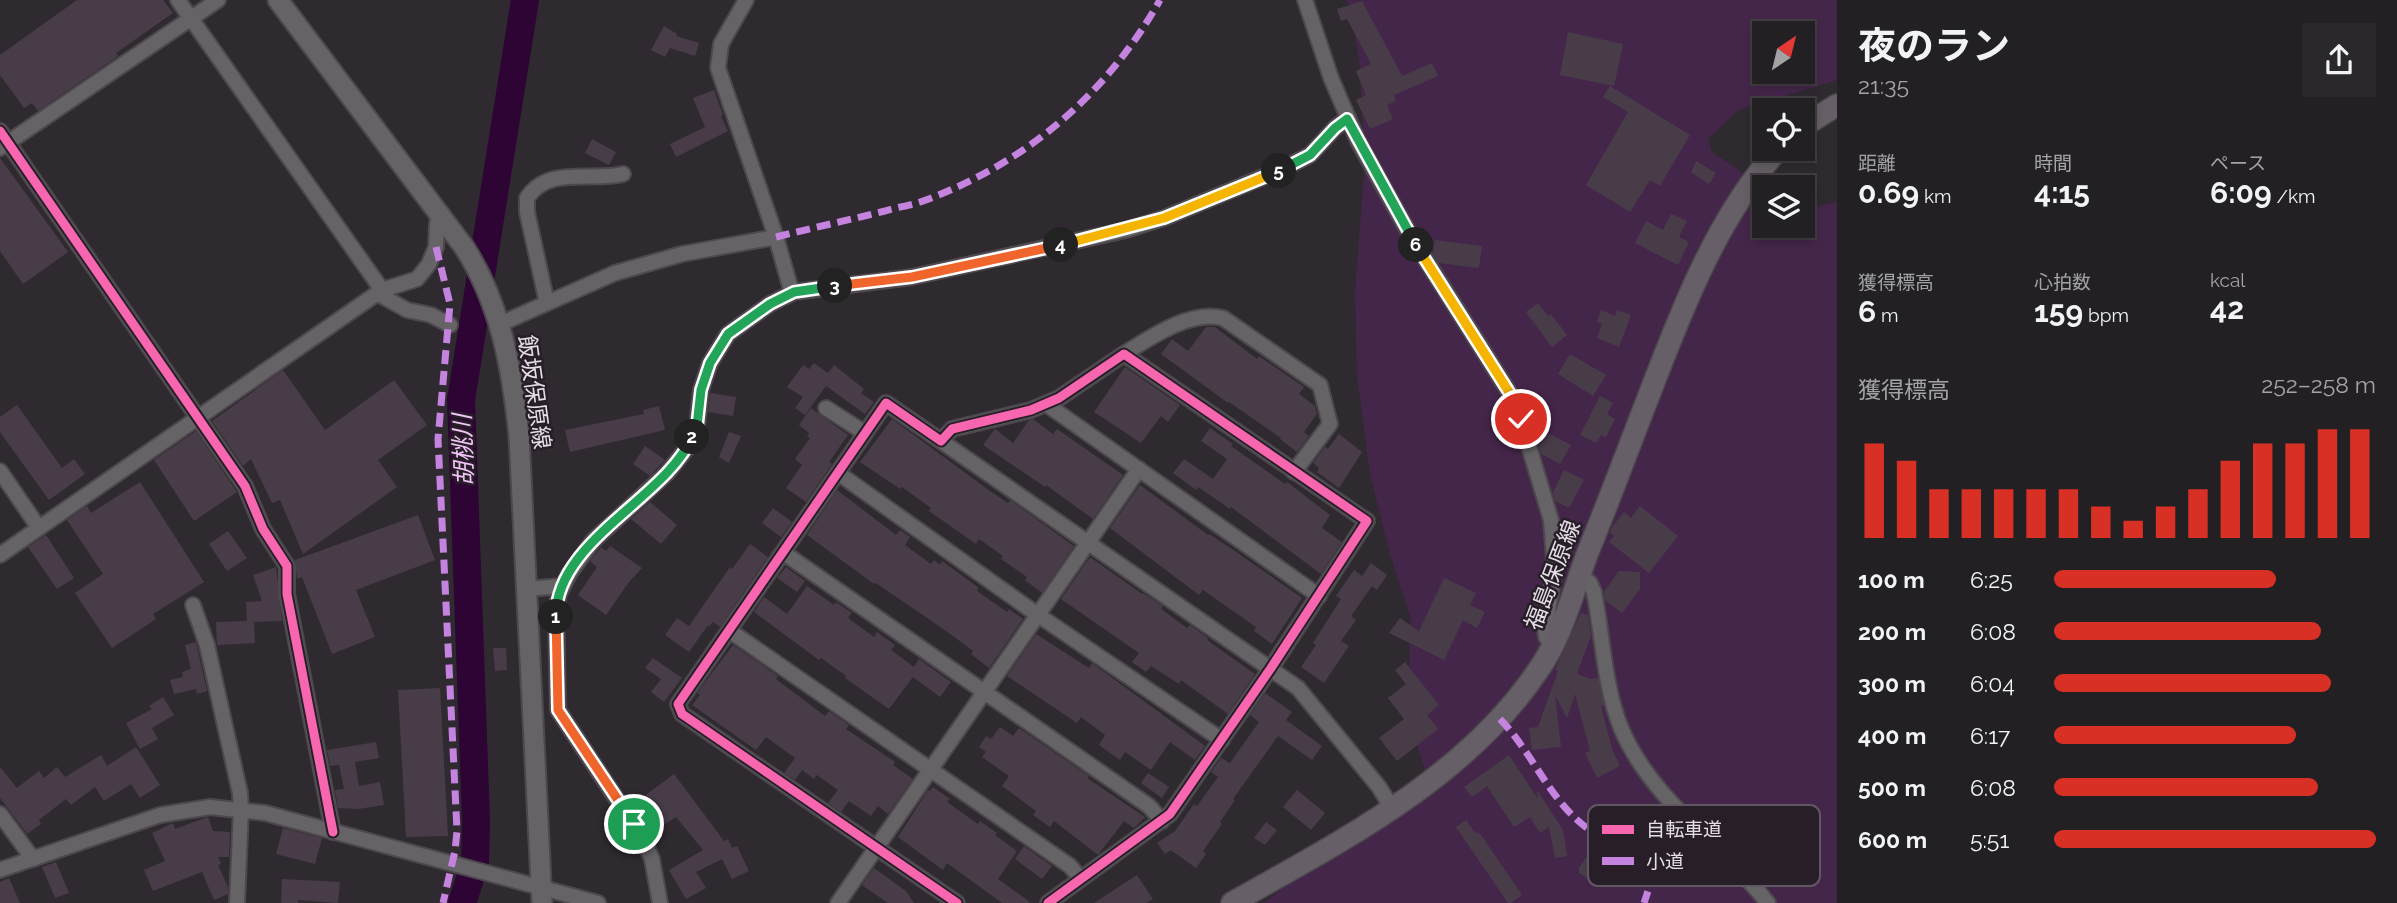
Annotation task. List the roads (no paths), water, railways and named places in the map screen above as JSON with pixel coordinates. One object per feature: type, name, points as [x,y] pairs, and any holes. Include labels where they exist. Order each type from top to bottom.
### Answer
[{"type":"main road","name":"飯坂保原線","points":[[278,0],[469,255],[499,321],[514,384],[517,416],[541,895]]},
{"type":"main road","points":[[1815,119],[1837,105]]},
{"type":"main road","name":"福島保原線","points":[[1231,903],[1345,839],[1434,779],[1464,754],[1523,693],[1553,645],[1672,335],[1703,265],[1767,161]]},
{"type":"street","points":[[178,0],[382,290],[383,296],[407,310],[431,315],[450,325]]},
{"type":"street","points":[[218,0],[3,141],[245,486],[263,528],[287,566],[287,594],[332,832]]},
{"type":"street","points":[[746,0],[721,44],[718,68],[776,236],[792,293]]},
{"type":"street","points":[[1305,0],[1347,119],[1409,233],[1509,392],[1521,419],[1551,520],[1553,581],[1545,629],[1546,637],[1553,645]]},
{"type":"street","points":[[660,903],[648,848],[558,710],[556,609],[569,574],[593,541],[667,473],[688,447],[697,426],[701,390],[710,363],[728,334],[770,304],[792,293],[912,277],[1114,232],[1164,218],[1310,155],[1347,119]]},
{"type":"street","points":[[547,303],[527,212],[527,198],[541,184],[560,176],[602,177],[623,174]]},
{"type":"street","points":[[0,555],[382,290],[411,282],[429,264],[436,247],[437,223],[442,218]]},
{"type":"street","points":[[499,321],[641,265],[682,254],[776,236]]},
{"type":"street","points":[[941,440],[953,429],[966,424],[1046,404],[1166,330],[1197,318],[1212,316],[1223,318],[1320,385],[1330,424],[1294,472]]},
{"type":"street","points":[[1048,903],[1170,814],[1271,668],[1367,521],[1124,354]]},
{"type":"street","points":[[957,903],[682,714],[678,705],[886,403],[1298,688],[1379,787],[1392,808]]},
{"type":"street","points":[[1046,404],[1319,596]]},
{"type":"street","points":[[827,408],[865,433]]},
{"type":"street","points":[[838,903],[1139,469]]},
{"type":"street","points":[[0,471],[39,528]]},
{"type":"street","points":[[838,473],[1038,615],[1222,740]]},
{"type":"street","points":[[784,553],[1149,806],[1162,821]]},
{"type":"street","points":[[1580,574],[1590,583],[1594,592],[1612,698],[1622,729],[1632,749],[1674,805]]},
{"type":"street","points":[[526,589],[563,586]]},
{"type":"street","points":[[193,605],[207,645],[241,809],[237,903]]},
{"type":"street","points":[[730,631],[1070,866],[1081,879]]},
{"type":"street","points":[[0,870],[160,815],[211,807],[241,809],[332,832],[541,895],[597,903]]},
{"type":"street","points":[[0,814],[33,859]]},
{"type":"street","points":[[1755,886],[1768,903]]},
{"type":"waterway","name":"胡桃川","points":[[462,903],[475,863],[476,821],[461,400],[525,0]]}]
